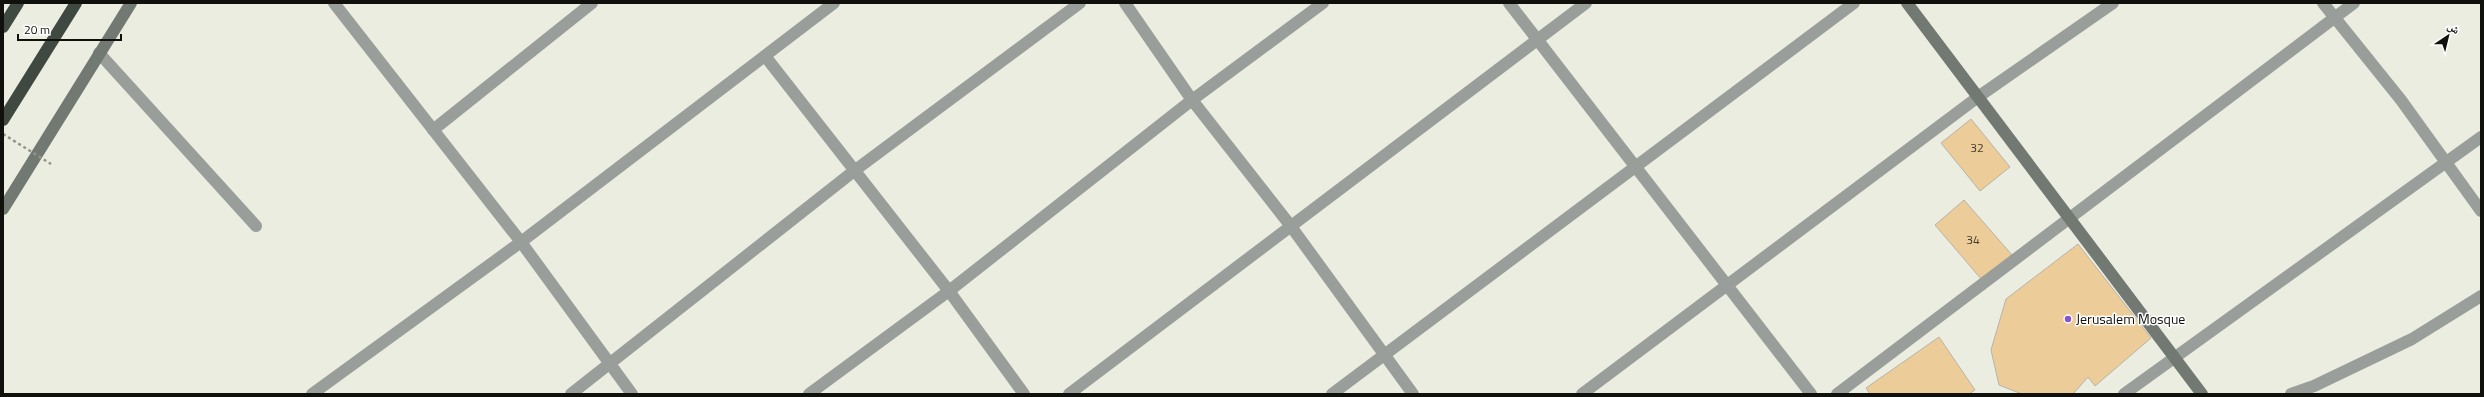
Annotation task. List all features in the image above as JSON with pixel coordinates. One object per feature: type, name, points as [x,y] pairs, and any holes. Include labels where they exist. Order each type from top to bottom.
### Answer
[{"type":"highway","points":[[3,27],[18,3]]},
{"type":"highway","points":[[3,120],[76,3]]},
{"type":"street","points":[[3,210],[131,3]]},
{"type":"street","points":[[334,3],[521,242],[632,394]]},
{"type":"street","points":[[433,130],[592,3]]},
{"type":"street","points":[[312,394],[521,242],[834,3]]},
{"type":"street","points":[[571,394],[610,365],[854,171],[1080,3]]},
{"type":"street","points":[[1125,3],[1192,100],[1290,225],[1383,355],[1413,394]]},
{"type":"street","points":[[809,394],[950,291],[1192,100],[1323,3]]},
{"type":"street","points":[[1509,3],[1636,165],[1726,286],[1811,394]]},
{"type":"street","points":[[1069,394],[1290,225],[1586,3]]},
{"type":"street","points":[[1332,394],[1854,3]]},
{"type":"street","points":[[1908,3],[2202,394]]},
{"type":"street","points":[[1582,394],[1978,97],[2113,3]]},
{"type":"street","points":[[2323,3],[2401,100],[2481,211]]},
{"type":"street","points":[[1837,394],[2070,220],[2354,3]]},
{"type":"street","points":[[99,53],[256,226]]},
{"type":"street","points":[[765,56],[854,171],[950,291],[1024,394]]},
{"type":"street","points":[[2124,394],[2446,164],[2481,137]]},
{"type":"street","points":[[2291,394],[2314,386],[2412,339],[2481,296]]},
{"type":"path","points":[[3,134],[51,164]]},
{"type":"building","points":[[1971,119],[2010,167],[1980,191],[1941,143]]},
{"type":"building","points":[[1964,200],[2012,255],[1982,280],[1935,225]]},
{"type":"building","name":"Jerusalem Mosque","points":[[2078,244],[2151,338],[2095,386],[2088,377],[2073,394],[2022,394],[1999,385],[1991,350],[2006,299]]},
{"type":"building","points":[[1939,337],[1975,390],[1969,394],[1870,394],[1866,388]]},
{"type":"place","name":"Jerusalem Mosque","points":[[2068,319]]}]
